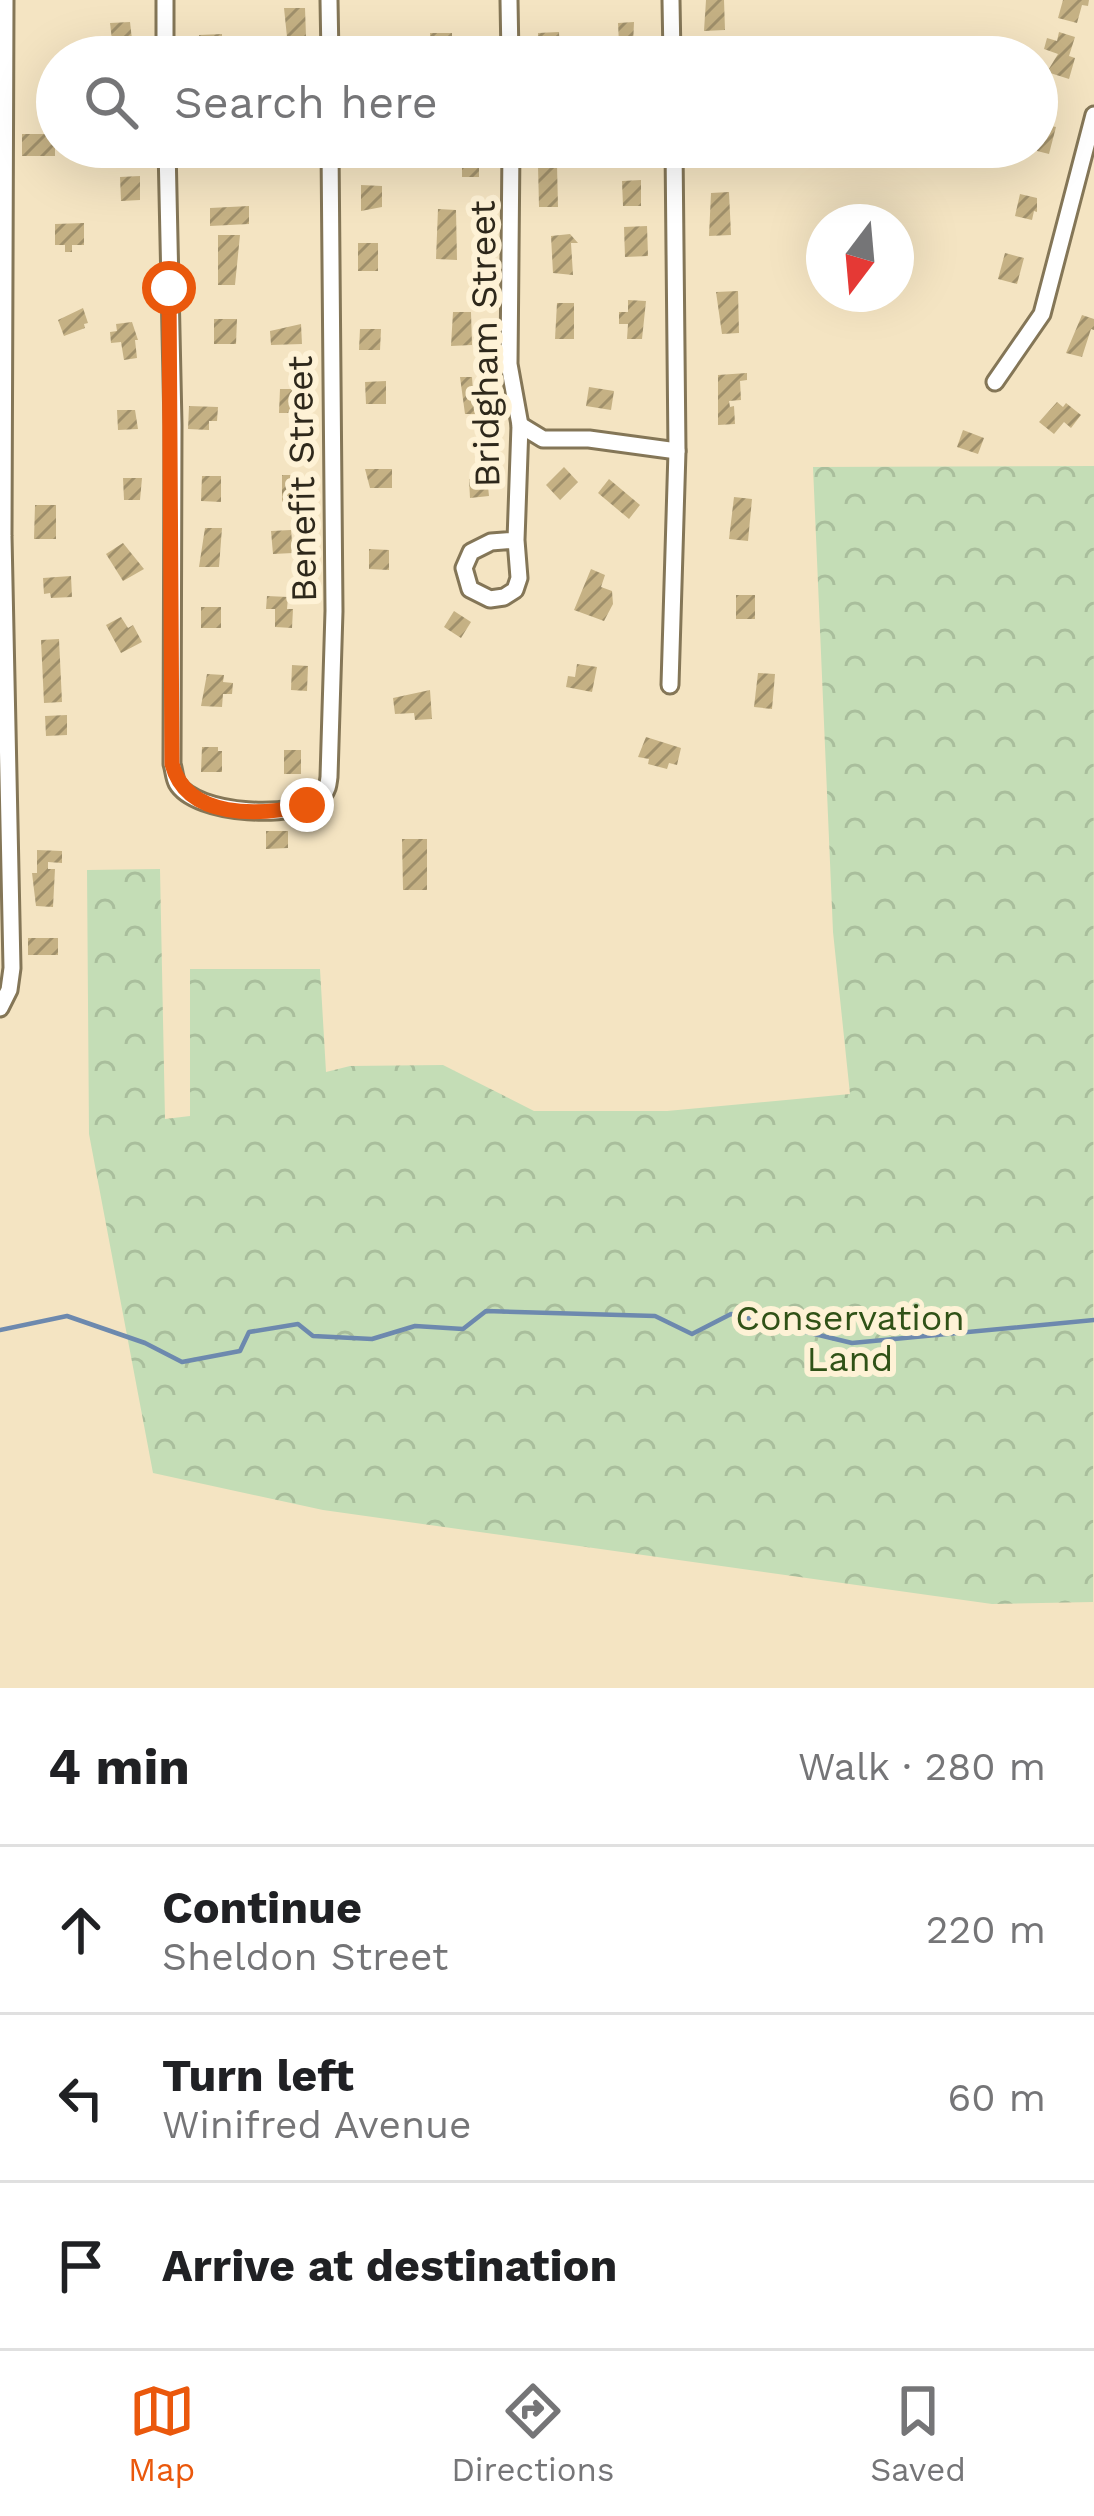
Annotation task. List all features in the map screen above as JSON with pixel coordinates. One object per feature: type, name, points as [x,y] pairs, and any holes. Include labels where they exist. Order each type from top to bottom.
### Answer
[{"type":"street","points":[[3,1004],[11,968],[2,697],[5,0]]},
{"type":"street","points":[[165,0],[165,36]]},
{"type":"street","points":[[329,0],[330,36]]},
{"type":"street","points":[[509,0],[510,36]]},
{"type":"street","points":[[671,0],[672,36]]},
{"type":"street","points":[[995,382],[1042,314],[1094,115]]},
{"type":"street","name":"Benefit Street","points":[[167,168],[172,764],[183,789],[202,803],[271,810],[312,803],[327,789],[332,719],[331,168]]},
{"type":"street","name":"Bridgham Street","points":[[511,168],[509,364],[520,425],[516,540],[520,563],[515,590],[504,597],[490,599],[470,589],[464,568],[471,551],[491,542],[516,540]]},
{"type":"street","points":[[670,685],[677,452],[674,168]]},
{"type":"street","points":[[520,425],[543,439],[589,439],[677,452]]},
{"type":"green space","name":"Conservation Land","points":[[1094,466],[1093,1602],[992,1604],[323,1510],[153,1473],[89,1134],[87,870],[160,869],[165,1119],[190,1116],[190,969],[320,969],[326,1072],[350,1066],[443,1065],[534,1111],[667,1111],[850,1094],[833,932],[813,467]]},
{"type":"building","points":[[706,0],[724,0],[725,30],[704,31]]},
{"type":"building","points":[[1063,0],[1089,0],[1088,6],[1082,5],[1077,23],[1058,18]]},
{"type":"building","points":[[284,8],[305,8],[306,36],[287,36]]},
{"type":"building","points":[[130,22],[132,36],[112,36],[110,23]]},
{"type":"building","points":[[634,22],[633,36],[619,36],[618,23]]},
{"type":"building","points":[[1059,32],[1075,37],[1069,79],[1058,76]]},
{"type":"building","points":[[22,134],[36,134],[36,156],[22,156]]},
{"type":"building","points":[[462,168],[479,168],[479,177],[462,177]]},
{"type":"building","points":[[538,168],[557,168],[558,207],[539,207]]},
{"type":"building","points":[[140,176],[140,200],[121,201],[120,177]]},
{"type":"building","points":[[641,180],[641,206],[623,206],[622,181]]},
{"type":"building","points":[[361,185],[382,186],[382,207],[361,211]]},
{"type":"building","points":[[729,192],[731,235],[709,236],[711,193]]},
{"type":"building","points":[[1020,194],[1037,198],[1032,220],[1015,216]]},
{"type":"building","points":[[249,206],[249,224],[210,226],[210,208]]},
{"type":"building","points":[[438,209],[456,210],[457,260],[436,259]]},
{"type":"building","points":[[84,223],[84,245],[72,245],[72,252],[65,252],[65,245],[55,245],[55,224]]},
{"type":"building","points":[[647,226],[648,256],[625,257],[624,227]]},
{"type":"building","points":[[570,234],[578,243],[571,243],[573,275],[553,273],[551,236]]},
{"type":"building","points":[[218,235],[240,235],[235,285],[218,285]]},
{"type":"building","points":[[358,243],[378,243],[378,271],[358,271]]},
{"type":"building","points":[[1005,253],[1024,258],[1017,284],[998,279]]},
{"type":"building","points":[[738,291],[739,333],[722,334],[716,292]]},
{"type":"building","points":[[628,300],[646,301],[642,339],[627,339],[628,324],[619,324],[619,312],[628,312]]},
{"type":"building","points":[[557,303],[574,303],[574,339],[555,339]]},
{"type":"building","points":[[83,308],[85,328],[64,336],[58,320]]},
{"type":"building","points":[[453,312],[471,312],[472,345],[451,346]]},
{"type":"building","points":[[1082,315],[1094,319],[1094,330],[1082,357],[1066,353]]},
{"type":"building","points":[[214,319],[237,319],[236,344],[214,344]]},
{"type":"building","points":[[132,322],[137,358],[124,360],[121,342],[111,343],[110,332],[117,331],[116,324]]},
{"type":"building","points":[[301,324],[302,344],[271,345],[270,331]]},
{"type":"building","points":[[360,329],[381,329],[380,350],[359,350]]},
{"type":"building","points":[[747,373],[747,380],[740,381],[741,400],[729,401],[735,424],[718,425],[718,375]]},
{"type":"building","points":[[460,377],[472,377],[473,391],[482,391],[482,414],[465,414]]},
{"type":"building","points":[[386,381],[386,404],[366,404],[365,382]]},
{"type":"building","points":[[589,387],[614,391],[611,410],[586,406]]},
{"type":"building","points":[[280,389],[299,389],[298,413],[279,413]]},
{"type":"building","points":[[1057,402],[1081,415],[1071,428],[1064,422],[1054,434],[1039,422]]},
{"type":"building","points":[[189,406],[218,407],[217,421],[209,421],[209,430],[188,429]]},
{"type":"building","points":[[117,410],[135,410],[138,429],[118,430]]},
{"type":"building","points":[[963,430],[984,438],[978,454],[957,447]]},
{"type":"building","points":[[564,467],[578,482],[560,500],[546,485]]},
{"type":"building","points":[[365,469],[392,469],[392,488],[370,488]]},
{"type":"building","points":[[282,475],[302,475],[303,501],[282,502]]},
{"type":"building","points":[[202,476],[221,476],[221,502],[201,501]]},
{"type":"building","points":[[487,477],[489,496],[470,498],[469,479]]},
{"type":"building","points":[[123,478],[142,478],[140,500],[124,500]]},
{"type":"building","points":[[609,479],[640,505],[629,519],[598,493]]},
{"type":"building","points":[[734,497],[752,499],[748,541],[729,539]]},
{"type":"building","points":[[35,505],[56,505],[56,539],[34,539]]},
{"type":"building","points":[[205,528],[222,528],[219,567],[199,567]]},
{"type":"building","points":[[291,530],[293,553],[273,554],[271,531]]},
{"type":"building","points":[[123,543],[144,569],[123,581],[106,554]]},
{"type":"building","points":[[369,549],[389,550],[389,570],[369,569]]},
{"type":"building","points":[[591,569],[605,575],[601,587],[612,591],[613,604],[604,621],[574,610]]},
{"type":"building","points":[[71,576],[72,597],[44,594],[43,578]]},
{"type":"building","points":[[736,595],[755,595],[755,619],[736,619]]},
{"type":"building","points":[[267,596],[288,597],[292,628],[275,627],[275,609],[266,609]]},
{"type":"building","points":[[201,607],[221,607],[221,628],[201,628]]},
{"type":"building","points":[[454,611],[471,622],[461,638],[444,627]]},
{"type":"building","points":[[121,617],[128,628],[133,625],[142,642],[121,653],[106,625]]},
{"type":"building","points":[[59,639],[62,702],[44,703],[41,640]]},
{"type":"building","points":[[577,664],[597,667],[592,692],[566,687],[568,676],[575,677]]},
{"type":"building","points":[[292,665],[308,666],[307,691],[291,690]]},
{"type":"building","points":[[758,673],[775,674],[772,709],[754,707]]},
{"type":"building","points":[[207,674],[224,675],[223,682],[233,683],[232,694],[223,694],[222,707],[201,706]]},
{"type":"building","points":[[430,690],[432,719],[395,714],[393,698]]},
{"type":"building","points":[[67,715],[67,735],[46,736],[45,716]]},
{"type":"building","points":[[646,737],[681,748],[677,765],[669,763],[667,769],[638,757]]},
{"type":"building","points":[[202,747],[222,751],[222,772],[201,772]]},
{"type":"building","points":[[284,750],[301,750],[301,774],[284,774]]},
{"type":"building","points":[[266,831],[288,831],[288,848],[266,849]]},
{"type":"building","points":[[402,839],[427,839],[427,890],[403,890]]},
{"type":"building","points":[[37,850],[62,851],[62,863],[48,862],[48,869],[55,869],[53,907],[36,906],[32,873],[37,873]]},
{"type":"building","points":[[28,938],[58,938],[58,955],[28,955]]},
{"type":"waterway","points":[[0,1330],[67,1316],[145,1343],[182,1362],[240,1351],[249,1332],[298,1324],[313,1336],[372,1339],[415,1326],[463,1329],[486,1311],[655,1316],[692,1334],[731,1314],[852,1343],[1094,1320]]},
{"type":"route","points":[[169,288],[172,764],[177,782],[202,803],[271,810],[307,805]]}]
